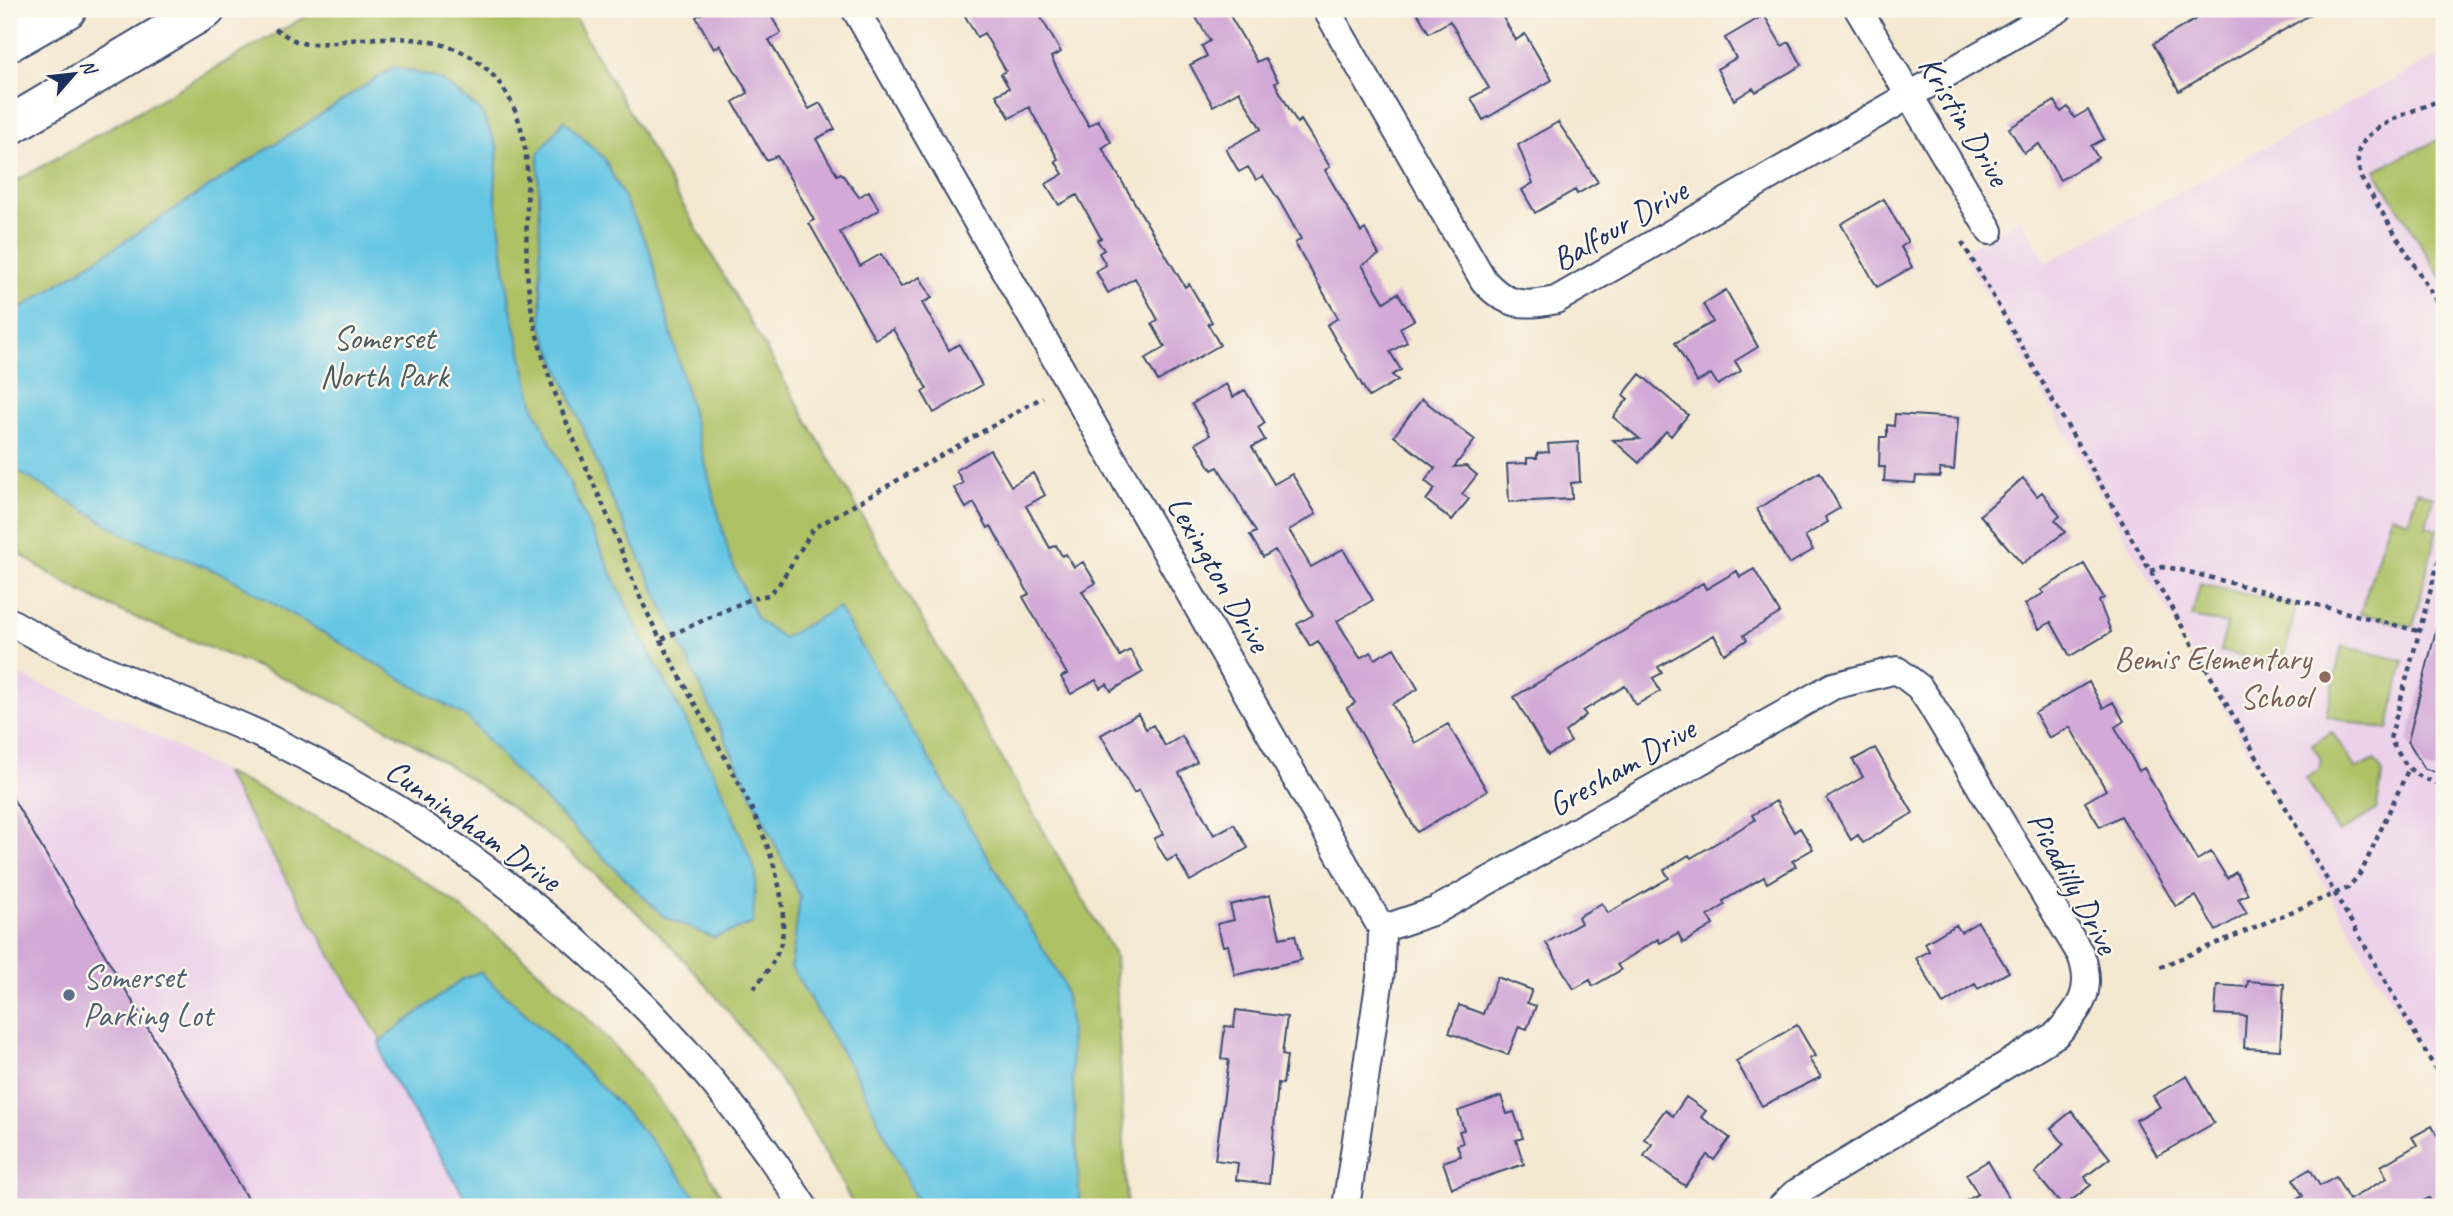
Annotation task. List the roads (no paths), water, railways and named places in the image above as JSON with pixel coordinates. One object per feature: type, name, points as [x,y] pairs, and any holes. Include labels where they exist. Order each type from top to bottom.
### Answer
[{"type":"main road","points":[[9,42],[67,9]]},
{"type":"main road","points":[[9,126],[206,9]]},
{"type":"street","name":"Lexington Drive","points":[[856,9],[1382,929]]},
{"type":"street","name":"Balfour Drive","points":[[1326,9],[1484,281],[1509,303],[1529,306],[1556,300],[2059,9]]},
{"type":"street","name":"Kristin Drive","points":[[1858,9],[1990,231]]},
{"type":"street","name":"Cunningham Drive","points":[[9,621],[66,652],[219,717],[317,763],[398,808],[470,858],[545,916],[632,993],[732,1105],[777,1165],[804,1207]]},
{"type":"street","name":"Gresham Drive","points":[[1382,929],[1435,911],[1833,686],[1897,670]]},
{"type":"street","name":"Picadilly Drive","points":[[1781,1207],[1794,1194],[2057,1034],[2076,1013],[2084,995],[2088,974],[2081,954],[1930,703],[1919,687],[1897,670]]},
{"type":"street","points":[[1346,1207],[1381,971],[1382,929]]},
{"type":"water","points":[[394,67],[440,79],[481,111],[498,148],[495,192],[510,304],[534,407],[643,640],[723,791],[756,873],[753,923],[714,938],[664,917],[513,769],[468,718],[225,575],[126,535],[9,466],[9,316]]},
{"type":"water","points":[[564,120],[604,158],[649,248],[730,558],[757,619],[783,638],[838,607],[1063,982],[1069,1014],[1080,1207],[920,1207],[860,1083],[791,967],[800,897],[610,495],[542,327],[538,154]]},
{"type":"water","points":[[480,972],[569,1055],[626,1113],[679,1174],[703,1207],[471,1207],[385,1066],[379,1042],[463,979]]},
{"type":"place","name":"Bemis Elementary School","points":[[2325,677]]},
{"type":"place","name":"Somerset Parking Lot","points":[[69,995]]},
{"type":"park label","name":"Somerset North Park","points":[[384,356]]}]
